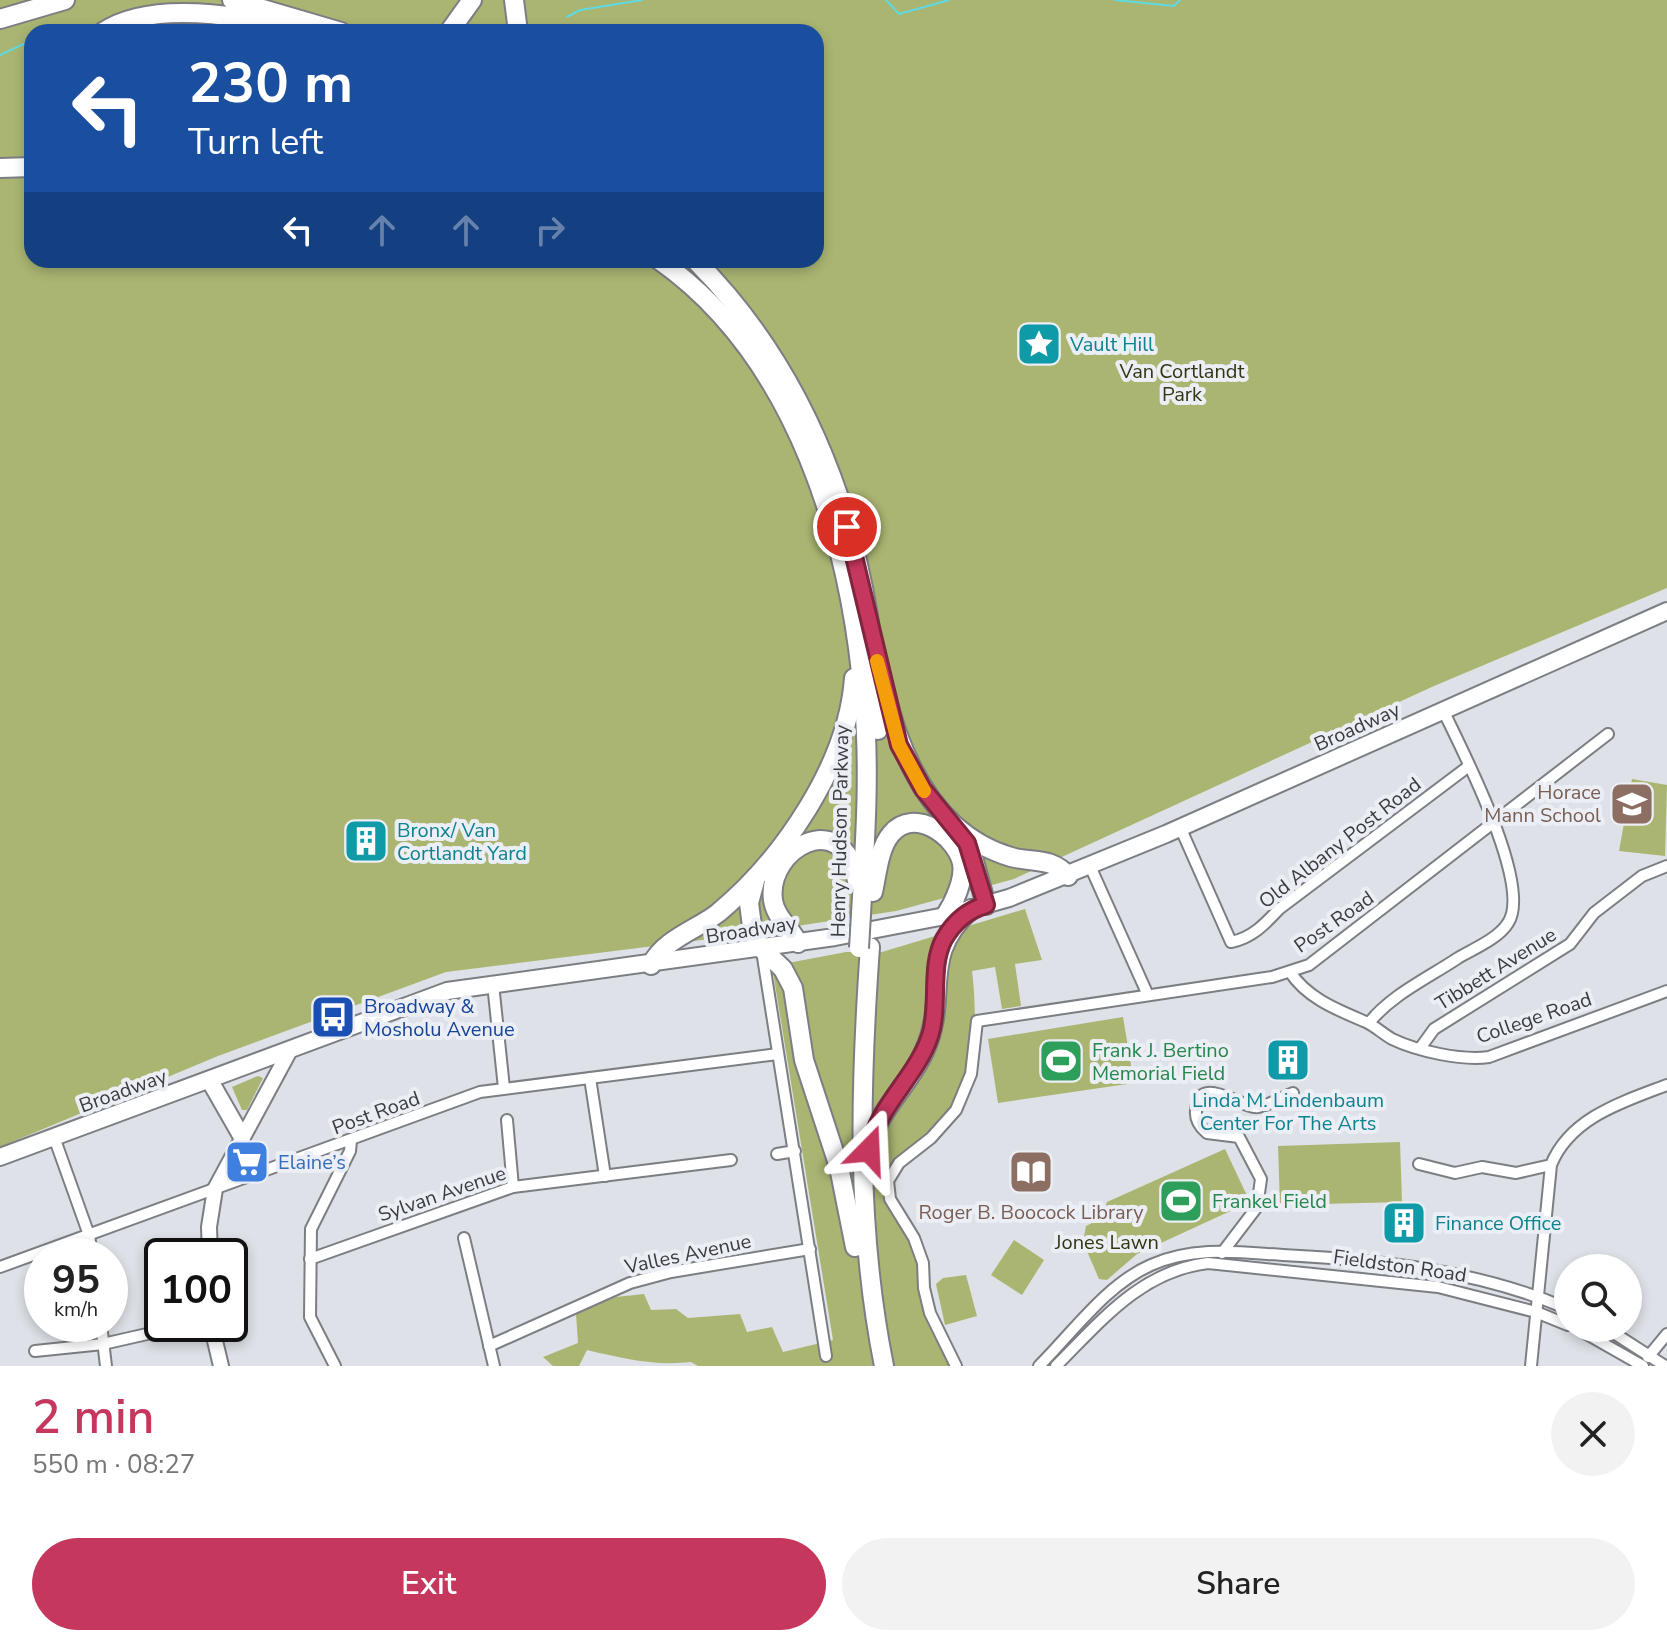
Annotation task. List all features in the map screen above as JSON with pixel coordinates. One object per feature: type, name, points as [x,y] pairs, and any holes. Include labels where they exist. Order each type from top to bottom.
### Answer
[{"type":"highway","points":[[0,19],[65,0]]},
{"type":"highway","points":[[232,0],[314,24]]},
{"type":"highway","points":[[455,24],[472,0]]},
{"type":"highway","points":[[465,24],[482,0]]},
{"type":"highway","points":[[514,0],[517,24]]},
{"type":"highway","points":[[114,24],[134,10],[166,5],[269,24]]},
{"type":"highway","points":[[0,158],[24,157]]},
{"type":"highway","points":[[0,168],[24,167]]},
{"type":"highway","name":"Henry Hudson Parkway","points":[[668,268],[708,302],[740,338],[774,389],[811,465],[862,629],[866,914],[851,1111],[855,1247],[873,1366]]},
{"type":"highway","points":[[685,268],[721,306],[740,338]]},
{"type":"highway","name":"Henry Hudson Parkway","points":[[702,268],[750,324],[810,424],[827,462],[847,527],[878,735],[873,892],[866,914]]},
{"type":"highway","points":[[862,629],[901,751],[919,784],[969,846],[979,907],[949,931],[940,948],[935,1020],[919,1062],[874,1130],[863,1197]]},
{"type":"highway","points":[[651,965],[660,951],[717,913],[761,867],[798,819],[838,753],[852,697],[862,629]]},
{"type":"highway","points":[[946,816],[993,851],[1018,859],[1055,863],[1068,876]]},
{"type":"highway","points":[[873,892],[891,834],[906,824],[926,824],[951,842],[962,865],[960,882],[945,916]]},
{"type":"highway","points":[[798,943],[777,912],[773,888],[786,861],[810,841],[826,839],[846,850],[866,914]]},
{"type":"highway","points":[[761,867],[749,903],[753,934],[762,949],[783,969],[793,988],[802,1051],[839,1167],[855,1247]]},
{"type":"highway","name":"Henry Hudson Parkway","points":[[864,947],[863,1197],[872,1303],[884,1366]]},
{"type":"main road","name":"Broadway","points":[[0,1157],[447,991],[762,949],[979,907],[1068,876],[1667,611]]},
{"type":"main road","points":[[210,1081],[242,1137]]},
{"type":"street","points":[[1369,1023],[1393,1000],[1508,923],[1516,891],[1493,824],[1443,710]]},
{"type":"street","name":"Post Road","points":[[956,1366],[930,1313],[924,1288],[923,1263],[914,1238],[890,1199],[888,1181],[899,1163],[937,1132],[956,1110],[971,1074],[977,1021],[1290,972],[1319,960],[1608,734]]},
{"type":"street","name":"Old Albany Post Road","points":[[1180,827],[1231,942],[1255,932],[1279,909],[1469,766]]},
{"type":"street","points":[[1090,866],[1147,993]]},
{"type":"street","name":"Tibbett Avenue","points":[[1421,1047],[1434,1029],[1570,944],[1594,913],[1642,876],[1667,866]]},
{"type":"street","points":[[762,949],[826,1356]]},
{"type":"street","name":"College Road","points":[[1290,972],[1302,987],[1333,1009],[1369,1023],[1388,1037],[1472,1058],[1489,1057],[1667,991]]},
{"type":"street","points":[[493,984],[504,1088]]},
{"type":"street","points":[[209,1238],[215,1189],[289,1052]]},
{"type":"street","name":"Post Road","points":[[0,1267],[480,1092],[778,1054]]},
{"type":"street","points":[[590,1078],[605,1176]]},
{"type":"street","points":[[1531,1366],[1551,1165],[1570,1135],[1595,1115],[1666,1088]]},
{"type":"street","points":[[1222,1263],[1222,1251],[1257,1207],[1261,1179],[1245,1143],[1231,1133],[1207,1133],[1197,1120],[1196,1106],[1213,1093],[1224,1093],[1241,1105],[1257,1107],[1293,1093]]},
{"type":"street","points":[[507,1120],[513,1187]]},
{"type":"street","points":[[54,1137],[89,1238]]},
{"type":"street","points":[[335,1366],[311,1321],[310,1259],[313,1219],[350,1151],[351,1141]]},
{"type":"street","points":[[777,1154],[795,1151]]},
{"type":"street","name":"Sylvan Avenue","points":[[310,1259],[513,1187],[731,1160]]},
{"type":"street","points":[[1419,1164],[1455,1173],[1482,1167],[1516,1173],[1551,1165]]},
{"type":"street","points":[[464,1238],[494,1366]]},
{"type":"street","name":"Valles Avenue","points":[[489,1346],[630,1283],[671,1272],[810,1249]]},
{"type":"street","name":"Fieldston Road","points":[[1039,1366],[1106,1298],[1148,1266],[1194,1251],[1381,1262],[1466,1276],[1554,1304]]},
{"type":"street","name":"Fieldston Road","points":[[1056,1366],[1142,1285],[1169,1272],[1194,1265],[1222,1263],[1409,1282],[1536,1312],[1554,1319]]},
{"type":"street","points":[[1106,1298],[1115,1308]]},
{"type":"street","points":[[1600,1342],[1642,1366],[1667,1334]]},
{"type":"street","points":[[35,1351],[103,1344],[144,1335]]},
{"type":"street","points":[[215,1342],[221,1366]]},
{"type":"street","points":[[1630,1342],[1665,1366]]},
{"type":"street","points":[[103,1344],[106,1366]]},
{"type":"green space","name":"Van Cortlandt Park","points":[[0,0],[1667,0],[1667,588],[1434,686],[1014,879],[896,911],[710,939],[446,972],[218,1056],[0,1147]]},
{"type":"green space","points":[[1632,779],[1667,785],[1665,856],[1619,851]]},
{"type":"green space","points":[[1025,909],[1042,960],[1015,964],[1021,1006],[1002,1009],[995,967],[972,971],[974,1041],[960,1093],[936,1127],[885,1182],[913,1242],[920,1264],[922,1296],[937,1342],[951,1366],[698,1366],[691,1362],[640,1361],[587,1350],[579,1366],[553,1366],[543,1357],[578,1343],[576,1314],[616,1297],[644,1294],[651,1310],[676,1309],[688,1318],[740,1314],[747,1332],[772,1327],[783,1352],[833,1340],[772,966],[846,952],[882,952]]},
{"type":"green space","name":"Frank J. Bertino Memorial Field","points":[[1123,1017],[1134,1083],[998,1103],[988,1039]]},
{"type":"green space","points":[[258,1076],[263,1078],[247,1110],[242,1110],[232,1087]]},
{"type":"green space","points":[[1400,1142],[1402,1202],[1280,1205],[1278,1146]]},
{"type":"green space","name":"Frankel Field","points":[[1225,1149],[1250,1202],[1137,1254],[1107,1280],[1099,1279],[1083,1242],[1086,1226],[1102,1218],[1107,1202]]},
{"type":"green space","points":[[1014,1240],[1044,1260],[1022,1295],[991,1275]]},
{"type":"green space","points":[[966,1275],[977,1316],[945,1325],[936,1284],[943,1278]]},
{"type":"waterway","points":[[567,17],[580,10],[642,0]]},
{"type":"waterway","points":[[886,0],[899,14],[949,0]]},
{"type":"waterway","points":[[1115,0],[1174,6],[1180,0]]},
{"type":"waterway","points":[[0,55],[24,44]]},
{"type":"slow traffic","points":[[877,661],[899,745],[924,791]]},
{"type":"place","name":"Vault Hill","points":[[1039,344]]},
{"type":"place","name":"Horace Mann School","points":[[1632,804]]},
{"type":"place","name":"Bronx/ Van Cortlandt Yard","points":[[366,841]]},
{"type":"place","name":"Broadway & Mosholu Avenue","points":[[333,1017]]},
{"type":"place","name":"Linda M. Lindenbaum Center For The Arts","points":[[1288,1060]]},
{"type":"place","name":"Frank J. Bertino Memorial Field","points":[[1061,1061]]},
{"type":"place","name":"Elaine’s","points":[[247,1162]]},
{"type":"place","name":"Roger B. Boocock Library","points":[[1031,1172]]},
{"type":"place","name":"Frankel Field","points":[[1181,1201]]},
{"type":"place","name":"Finance Office","points":[[1404,1223]]},
{"type":"route","points":[[847,527],[899,745],[923,789],[967,843],[986,905],[971,909],[944,939],[938,958],[933,1026],[925,1051],[879,1120],[869,1150]]},
{"type":"park label","name":"Jones Lawn","points":[[1107,1242]]}]
